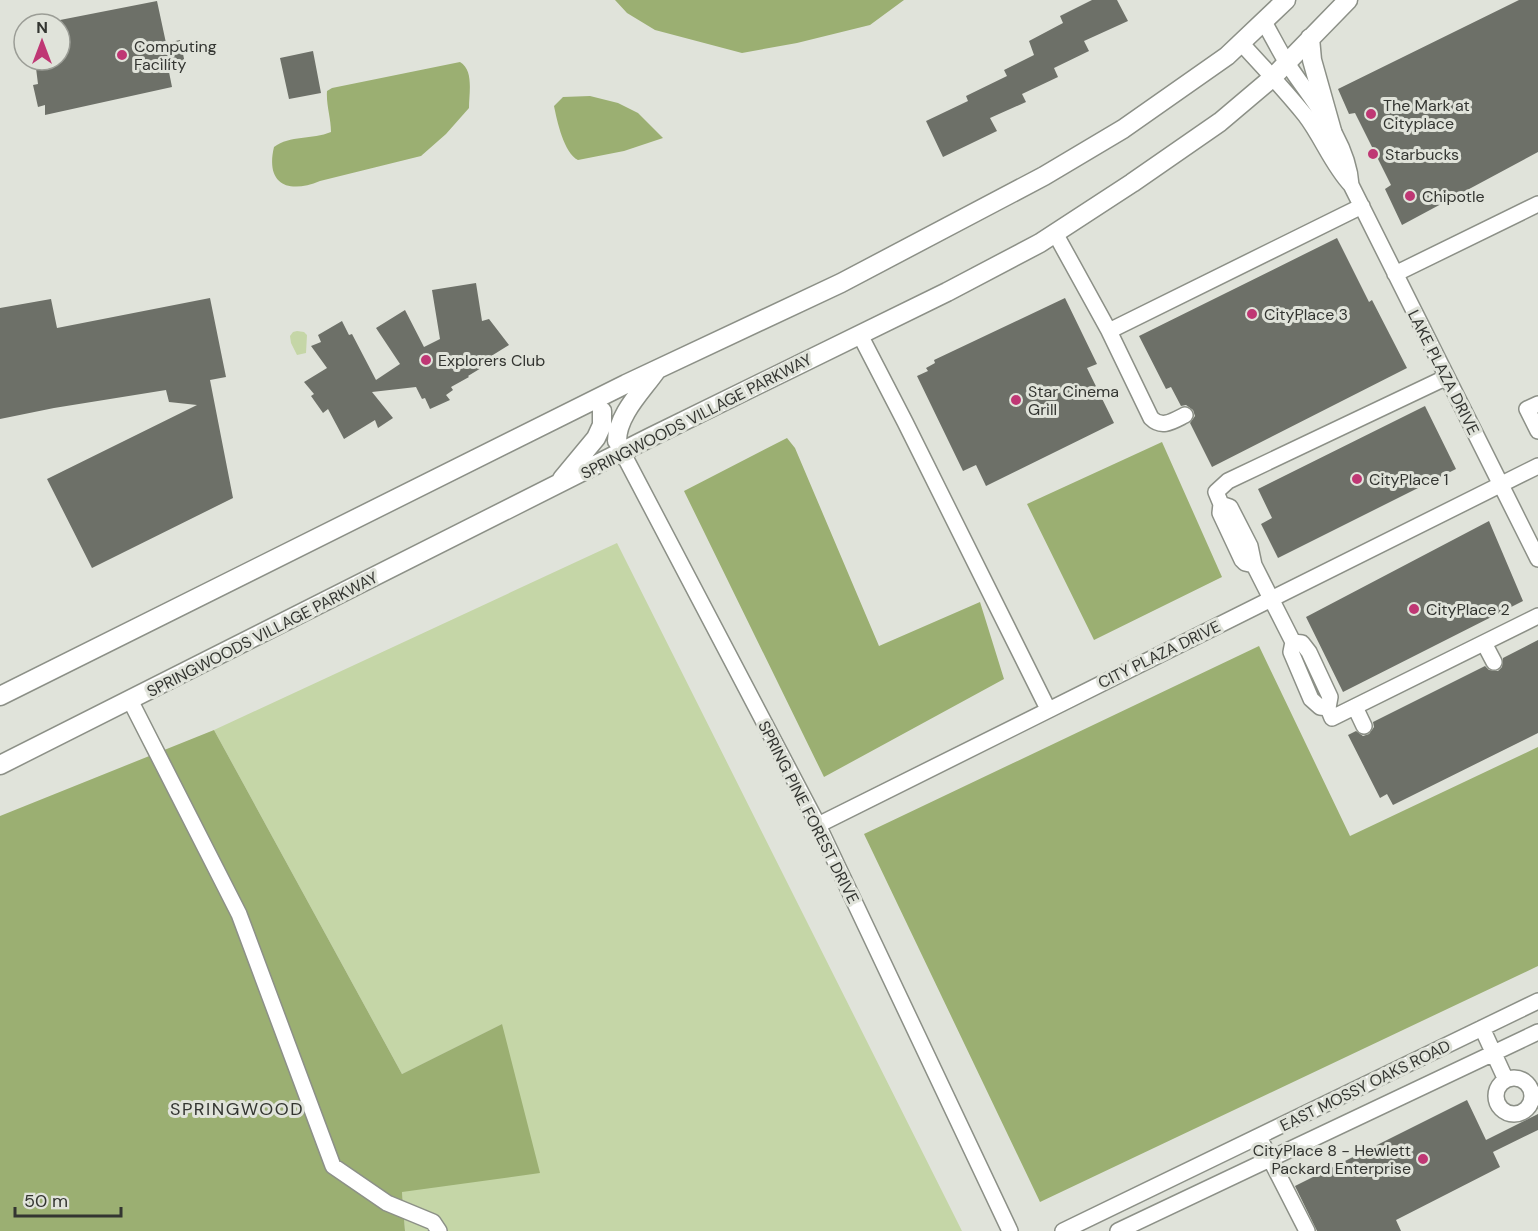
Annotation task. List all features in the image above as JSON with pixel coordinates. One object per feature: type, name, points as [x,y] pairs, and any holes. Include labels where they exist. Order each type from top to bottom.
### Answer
[{"type":"main road","points":[[0,696],[598,405],[657,369],[841,283],[1044,176],[1123,129],[1242,44],[1287,0]]},
{"type":"main road","name":"SPRINGWOODS VILLAGE PARKWAY","points":[[0,765],[557,485],[620,447],[860,335],[947,292],[1055,233],[1220,122],[1272,78],[1348,0]]},
{"type":"main road","points":[[1310,38],[1312,60],[1332,130]]},
{"type":"main road","points":[[620,447],[617,430],[623,417],[657,369]]},
{"type":"main road","points":[[557,485],[596,438],[602,425],[598,405]]},
{"type":"street","name":"LAKE PLAZA DRIVE","points":[[1264,22],[1287,63],[1312,96],[1332,130],[1350,170],[1352,185],[1362,206],[1538,559]]},
{"type":"street","name":"LAKE PLAZA DRIVE","points":[[1242,44],[1305,115],[1322,140],[1340,174],[1352,185]]},
{"type":"street","points":[[1395,274],[1538,204]]},
{"type":"street","points":[[1109,331],[1362,206]]},
{"type":"street","points":[[1055,233],[1109,331],[1151,418],[1156,423],[1165,424],[1185,415]]},
{"type":"street","points":[[860,335],[1048,710]]},
{"type":"street","points":[[1447,377],[1228,481],[1216,492],[1221,504],[1230,507],[1250,546],[1254,565],[1293,642],[1291,652],[1311,699],[1320,707],[1328,708],[1332,718],[1538,616]]},
{"type":"street","points":[[1538,404],[1527,409],[1538,431]]},
{"type":"street","name":"SPRING PINE FOREST DRIVE","points":[[598,405],[818,825],[1010,1231]]},
{"type":"street","name":"CITY PLAZA DRIVE","points":[[818,825],[1538,465]]},
{"type":"street","points":[[1484,643],[1494,662]]},
{"type":"street","points":[[130,700],[239,914],[333,1166],[387,1203],[433,1222],[439,1231]]},
{"type":"street","points":[[1354,707],[1364,726]]},
{"type":"street","name":"EAST MOSSY OAKS ROAD","points":[[1063,1231],[1538,1001]]},
{"type":"street","points":[[1482,1028],[1506,1080]]},
{"type":"street","name":"EAST MOSSY OAKS ROAD","points":[[1118,1231],[1538,1032]]},
{"type":"street","points":[[1259,1137],[1307,1231]]},
{"type":"green space","points":[[615,0],[904,0],[870,25],[797,43],[742,53],[655,30],[627,13]]},
{"type":"green space","points":[[460,62],[469,76],[469,108],[446,134],[421,156],[298,187],[289,186],[276,178],[272,160],[274,147],[294,139],[331,132],[327,91],[332,88]]},
{"type":"green space","points":[[590,96],[618,103],[638,113],[663,138],[624,151],[578,160],[565,144],[554,106],[563,97]]},
{"type":"green space","points":[[297,331],[307,335],[306,353],[297,355],[290,336]]},
{"type":"green space","points":[[787,438],[795,448],[879,646],[980,602],[1004,679],[824,777],[684,491]]},
{"type":"green space","points":[[1162,442],[1222,577],[1094,640],[1027,504]]},
{"type":"green space","points":[[617,543],[962,1231],[405,1231],[402,1192],[502,1024],[402,1074],[214,730]]},
{"type":"green space","points":[[1259,646],[1350,836],[1538,747],[1538,966],[1040,1202],[864,834]]},
{"type":"green space","points":[[214,730],[402,1074],[502,1024],[540,1173],[402,1192],[405,1231],[0,1231],[0,816]]},
{"type":"building","points":[[1092,0],[1117,0],[1128,21],[1084,41],[1089,51],[1054,68],[1058,77],[1022,94],[1026,102],[990,118],[997,131],[943,157],[926,121],[968,101],[966,96],[1007,76],[1004,70],[1034,55],[1029,41],[1063,23],[1060,16]]},
{"type":"building","points":[[1519,0],[1538,0],[1538,152],[1402,225],[1385,189],[1391,185],[1355,113],[1349,114],[1338,89]]},
{"type":"building","name":"Computing Facility","points":[[157,1],[166,43],[180,40],[186,68],[169,72],[172,87],[45,115],[45,105],[38,107],[33,85],[38,84],[36,72],[72,72],[72,18]]},
{"type":"building","points":[[313,51],[321,93],[289,99],[280,58]]},
{"type":"building","points":[[1337,238],[1369,302],[1372,300],[1407,368],[1212,467],[1190,423],[1195,416],[1193,410],[1186,405],[1181,406],[1171,387],[1166,389],[1139,336]]},
{"type":"building","name":"Explorers Club","points":[[476,283],[482,321],[489,319],[509,345],[488,358],[491,362],[451,387],[453,390],[446,395],[450,400],[430,409],[416,387],[372,392],[393,418],[378,428],[375,420],[344,439],[328,409],[323,413],[311,396],[314,394],[304,382],[327,368],[311,346],[321,342],[318,335],[342,321],[349,335],[352,334],[376,380],[400,364],[376,328],[405,310],[424,347],[440,339],[432,290]]},
{"type":"building","points":[[210,298],[226,377],[210,380],[233,498],[92,568],[47,479],[197,405],[169,402],[166,390],[0,419],[0,308],[51,299],[57,328]]},
{"type":"building","name":"Star Cinema Grill","points":[[1065,298],[1097,364],[1087,368],[1114,423],[986,486],[976,465],[963,471],[917,376],[928,371],[926,368],[935,363],[934,360]]},
{"type":"building","name":"CityPlace 1","points":[[1425,406],[1456,469],[1278,558],[1261,524],[1272,518],[1258,489]]},
{"type":"building","name":"CityPlace 2","points":[[1489,521],[1523,601],[1343,692],[1306,617]]},
{"type":"building","points":[[1538,640],[1538,733],[1393,805],[1387,794],[1380,798],[1348,735],[1356,731],[1363,736],[1369,734],[1374,727],[1373,722],[1485,666],[1489,670],[1498,671],[1502,667],[1503,658]]},
{"type":"building","name":"CityPlace 8 - Hewlett Packard Enterprise","points":[[1467,1100],[1486,1140],[1538,1114],[1538,1130],[1493,1152],[1500,1167],[1396,1220],[1401,1231],[1317,1231],[1295,1186]]},
{"type":"place","name":"Computing Facility","points":[[122,55]]},
{"type":"place","name":"The Mark at Cityplace","points":[[1371,114]]},
{"type":"place","name":"Starbucks","points":[[1373,154]]},
{"type":"place","name":"Chipotle","points":[[1410,196]]},
{"type":"place","name":"CityPlace 3","points":[[1252,314]]},
{"type":"place","name":"Explorers Club","points":[[426,360]]},
{"type":"place","name":"Star Cinema Grill","points":[[1016,400]]},
{"type":"place","name":"CityPlace 1","points":[[1357,479]]},
{"type":"place","name":"CityPlace 2","points":[[1414,609]]},
{"type":"place","name":"CityPlace 8 - Hewlett Packard Enterprise","points":[[1423,1159]]},
{"type":"district","name":"SPRINGWOOD","points":[[237,1109]]}]
